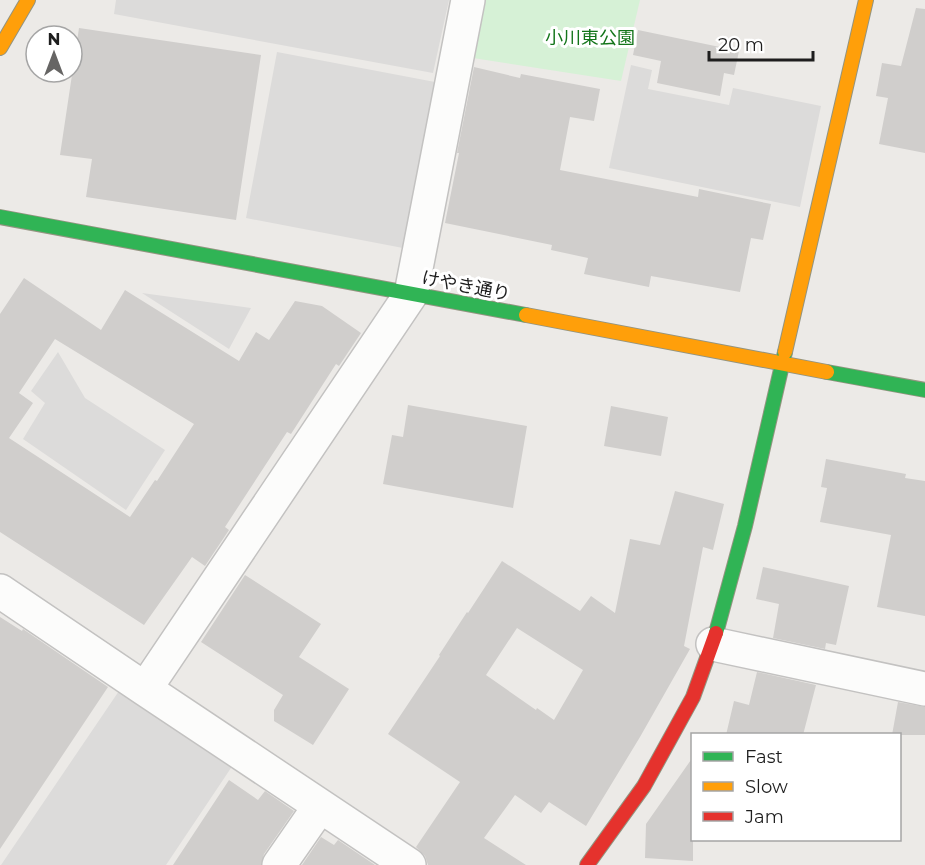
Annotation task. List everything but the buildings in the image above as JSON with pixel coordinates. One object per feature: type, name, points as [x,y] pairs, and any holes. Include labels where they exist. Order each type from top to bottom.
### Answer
[{"type":"street","points":[[0,48],[28,0]]},
{"type":"street","points":[[145,689],[411,294],[468,0]]},
{"type":"street","points":[[587,865],[644,786],[693,697],[713,644],[745,526],[866,0]]},
{"type":"street","name":"けやき通り","points":[[0,217],[925,390]]},
{"type":"street","points":[[0,591],[409,865]]},
{"type":"street","points":[[713,644],[925,689]]},
{"type":"street","points":[[279,865],[320,806]]},
{"type":"green space","name":"小川東公園","points":[[486,0],[640,0],[621,81],[473,58]]},
{"type":"shaded area","points":[[116,0],[449,0],[433,73],[114,14]]},
{"type":"shaded area","points":[[277,52],[435,82],[403,248],[246,218]]},
{"type":"shaded area","points":[[631,65],[652,70],[648,89],[729,105],[733,88],[821,106],[800,207],[609,168]]},
{"type":"shaded area","points":[[142,293],[251,308],[229,349]]},
{"type":"shaded area","points":[[58,352],[85,398],[165,450],[126,510],[23,439],[45,403],[31,391]]},
{"type":"shaded area","points":[[121,688],[233,765],[166,865],[1,865]]},
{"type":"traffic: fast","points":[[0,217],[526,315]]},
{"type":"traffic: fast","points":[[716,633],[745,526],[785,352]]},
{"type":"traffic: fast","points":[[827,372],[925,390]]},
{"type":"traffic: slow","points":[[0,48],[28,0]]},
{"type":"traffic: slow","points":[[785,352],[866,0]]},
{"type":"traffic: slow","points":[[526,315],[827,372]]},
{"type":"traffic: jam","points":[[587,865],[644,786],[693,697],[716,633]]}]
